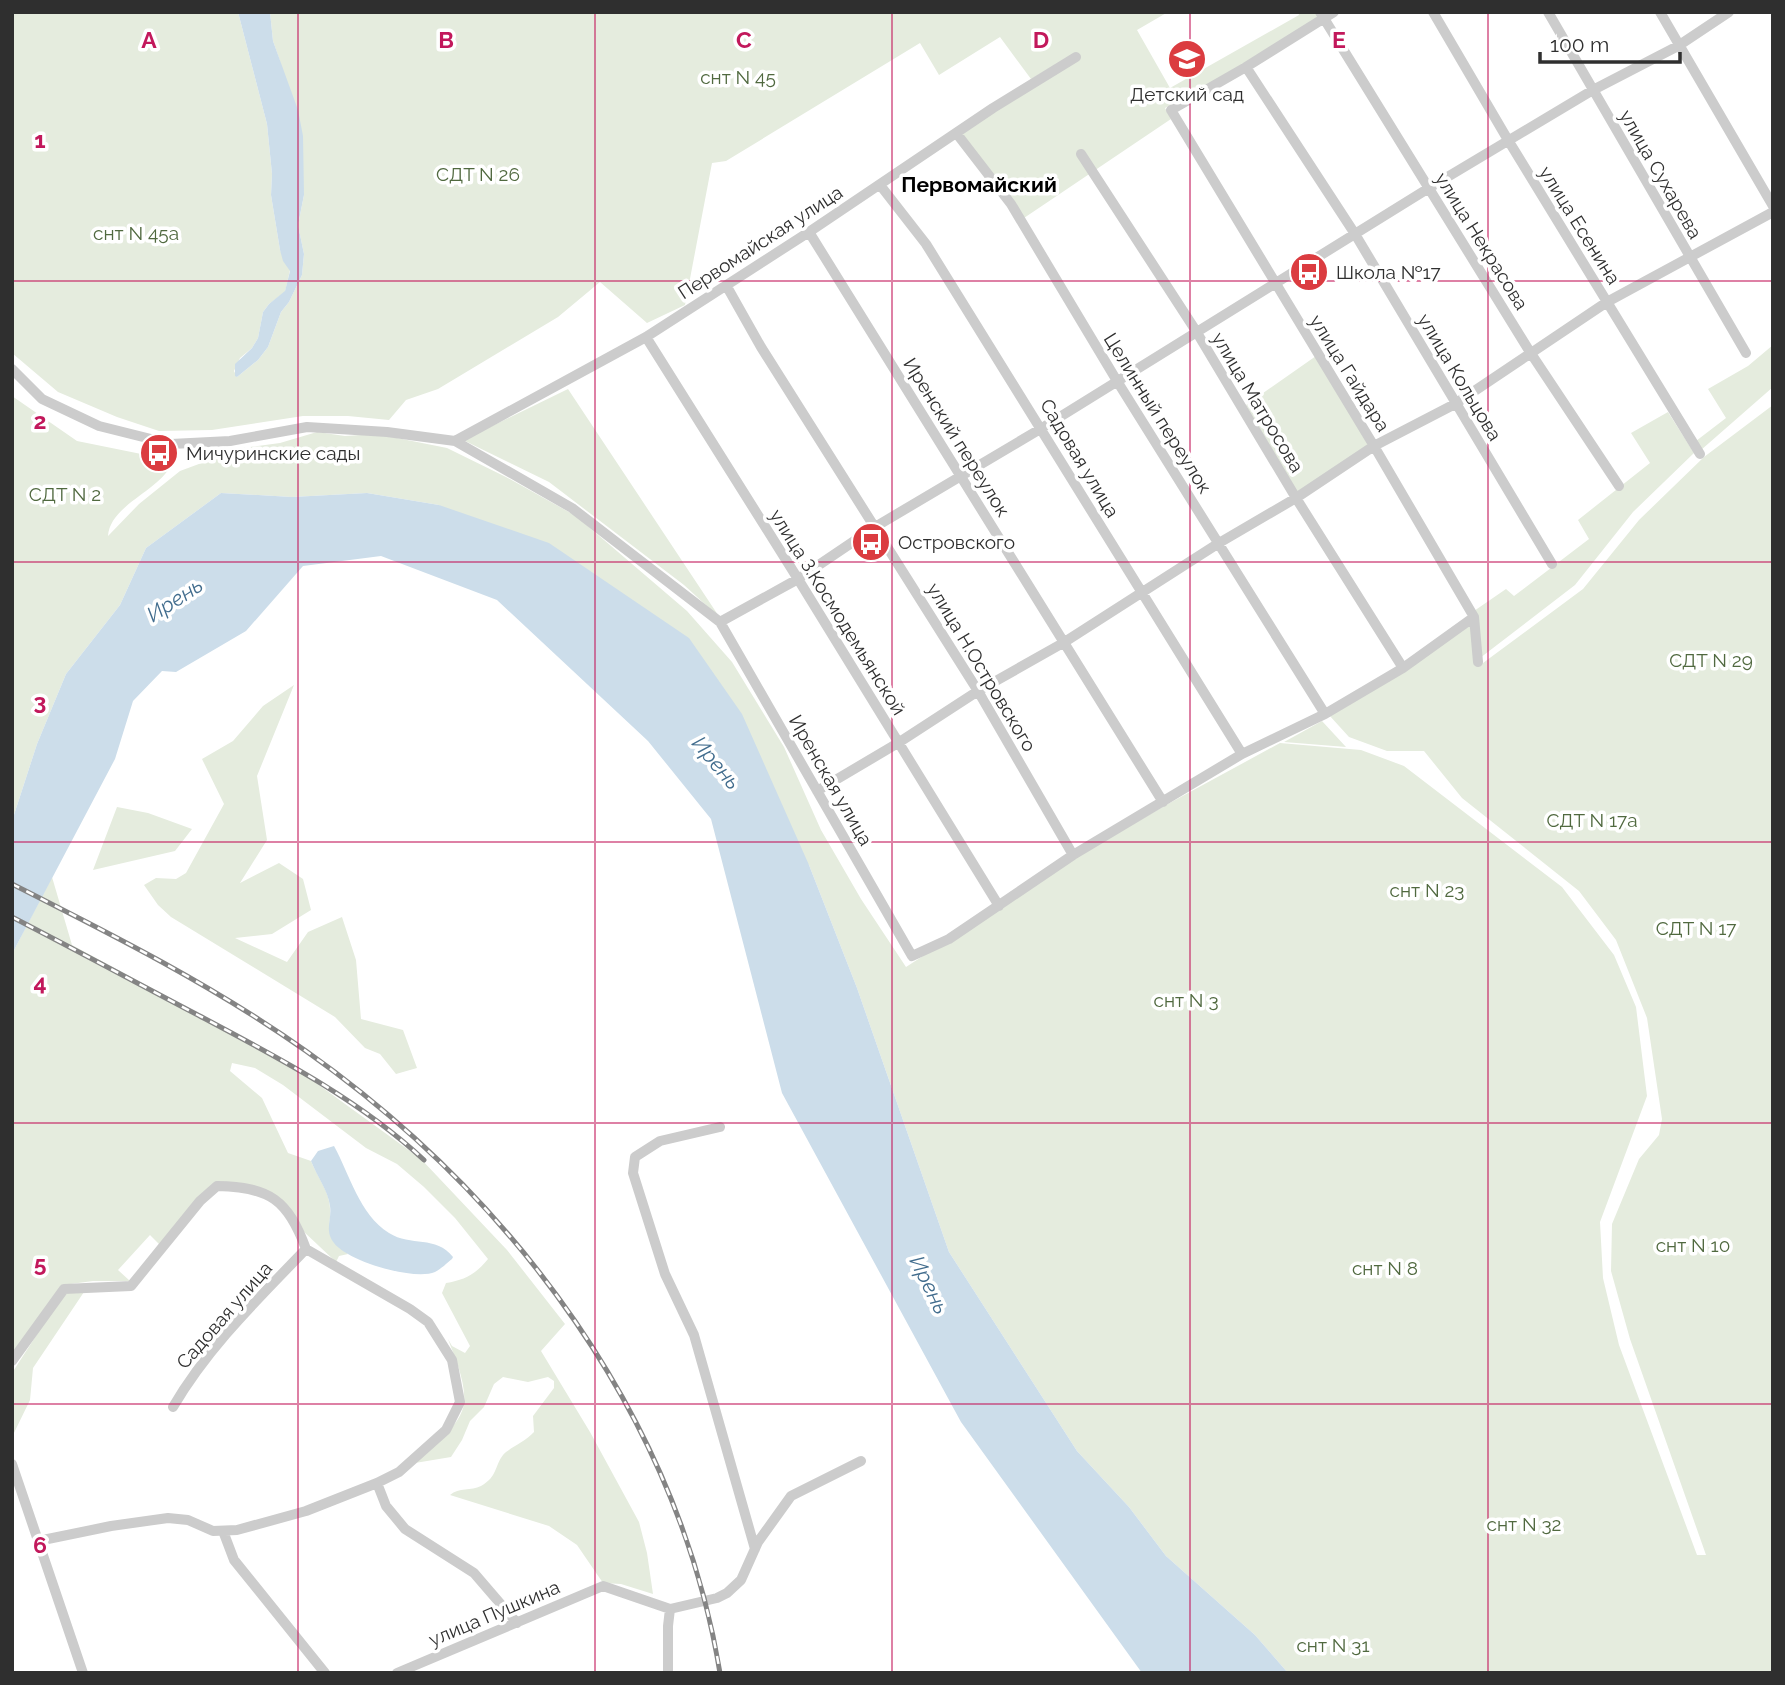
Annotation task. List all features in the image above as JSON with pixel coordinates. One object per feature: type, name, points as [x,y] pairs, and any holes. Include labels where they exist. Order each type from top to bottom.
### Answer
[{"type":"street","points":[[1246,67],[1322,15],[1334,12]]},
{"type":"street","name":"улица Есенина","points":[[1433,12],[1700,454]]},
{"type":"street","name":"улица Сухарева","points":[[1548,12],[1746,353]]},
{"type":"street","points":[[1660,12],[1773,206]]},
{"type":"street","points":[[12,369],[42,399],[99,426],[171,444],[230,441],[307,427],[455,440],[572,508],[720,621],[798,579],[875,527],[1042,428],[1508,140],[1592,90],[1678,46],[1729,12]]},
{"type":"street","name":"улица Некрасова","points":[[1322,15],[1531,352],[1619,486]]},
{"type":"street","name":"Первомайская улица","points":[[455,440],[646,337],[809,232],[993,108],[1076,57]]},
{"type":"street","name":"улица Гайдара","points":[[1246,67],[1171,110],[1474,617],[1478,662]]},
{"type":"street","name":"улица Кольцова","points":[[1246,67],[1355,234],[1552,564]]},
{"type":"street","name":"Целинный переулок","points":[[957,134],[1010,204],[1325,715]]},
{"type":"street","name":"улица Матросова","points":[[1081,154],[1196,331],[1296,498],[1403,668]]},
{"type":"street","name":"Садовая улица","points":[[880,185],[926,244],[1242,754]]},
{"type":"street","points":[[817,791],[978,691],[1063,643],[1219,543],[1296,498],[1374,446],[1455,404],[1607,302],[1773,212]]},
{"type":"street","name":"Иренский переулок","points":[[809,232],[1163,802]]},
{"type":"street","name":"улица Н.Островского","points":[[726,285],[761,347],[978,691],[1073,855]]},
{"type":"street","name":"улица З.Космодемьянской","points":[[646,337],[999,906]]},
{"type":"street","points":[[999,906],[1073,855],[1242,754],[1325,715],[1403,668],[1474,617]]},
{"type":"street","name":"Иренская улица","points":[[720,621],[912,956],[949,939],[999,906]]},
{"type":"street","points":[[720,1127],[660,1141],[635,1157],[633,1173],[665,1273],[694,1335],[755,1549]]},
{"type":"street","points":[[12,1361],[64,1289],[131,1286],[200,1201],[218,1186],[241,1186],[271,1195],[285,1207],[300,1232],[306,1250],[428,1322],[452,1360],[460,1402],[446,1430],[399,1472],[306,1511],[237,1530],[213,1531],[188,1520],[168,1518],[38,1541]]},
{"type":"street","name":"Садовая улица","points":[[173,1407],[189,1379],[211,1350],[306,1250]]},
{"type":"street","points":[[668,1673],[670,1609],[717,1598],[735,1588],[755,1549],[791,1496],[861,1461]]},
{"type":"street","points":[[12,1464],[83,1673]]},
{"type":"street","points":[[377,1483],[386,1506],[405,1529],[474,1573],[517,1623]]},
{"type":"street","points":[[223,1531],[234,1560],[325,1673]]},
{"type":"street","name":"улица Пушкина","points":[[397,1673],[603,1586],[670,1609]]},
{"type":"green space","points":[[12,12],[238,12],[267,124],[272,174],[271,195],[280,250],[290,270],[285,292],[263,312],[258,338],[252,348],[240,358],[234,371],[237,377],[258,360],[268,347],[281,312],[302,275],[304,254],[298,225],[304,195],[280,61],[273,41],[270,12],[1168,12],[1137,30],[1170,88],[1299,15],[1298,12],[1321,12],[1323,16],[1245,64],[1165,108],[1171,119],[1024,218],[960,135],[1075,54],[1031,79],[1000,37],[939,75],[920,43],[726,161],[712,163],[685,305],[647,323],[600,282],[558,317],[438,389],[406,400],[389,420],[303,416],[212,430],[159,431],[58,392],[12,353]]},
{"type":"green space","points":[[1773,345],[1773,387],[1701,450],[1696,441],[1726,418],[1708,389],[1748,366]]},
{"type":"green space","points":[[1316,356],[1370,445],[1297,494],[1246,405]]},
{"type":"green space","points":[[568,389],[720,618],[684,585],[549,482],[463,440]]},
{"type":"green space","points":[[12,396],[77,441],[161,458],[171,465],[156,483],[117,515],[108,536],[139,504],[180,471],[242,448],[280,443],[317,432],[345,436],[377,434],[447,448],[576,516],[687,611],[732,662],[784,747],[821,830],[861,899],[906,967],[1076,857],[1280,743],[1361,750],[1404,766],[1562,887],[1614,955],[1636,1007],[1647,1096],[1600,1222],[1603,1278],[1619,1345],[1697,1555],[1706,1555],[1630,1339],[1611,1271],[1612,1224],[1639,1159],[1659,1135],[1662,1119],[1647,1018],[1616,940],[1579,891],[1462,798],[1424,751],[1387,751],[1349,737],[1329,715],[1471,625],[1477,666],[1483,663],[1583,589],[1639,520],[1704,457],[1773,405],[1773,1673],[1288,1673],[1255,1635],[1166,1556],[1129,1507],[1077,1451],[949,1252],[857,988],[809,865],[439,505],[367,493],[292,497],[221,493],[146,548],[120,605],[66,674],[37,744],[12,821]]},
{"type":"green space","points":[[1668,412],[1694,453],[1633,512],[1575,585],[1480,658],[1474,611],[1506,589],[1514,596],[1589,539],[1578,520],[1650,463],[1631,433]]},
{"type":"green space","points":[[294,685],[257,776],[267,840],[240,883],[279,863],[303,879],[311,910],[272,934],[235,938],[287,962],[308,932],[342,917],[356,960],[361,1019],[403,1030],[417,1068],[396,1074],[380,1054],[365,1048],[335,1017],[171,917],[158,905],[144,885],[156,878],[176,879],[186,873],[224,804],[202,759],[233,741],[263,706]]},
{"type":"green space","points":[[1322,721],[1346,747],[1284,742]]},
{"type":"green space","points":[[117,807],[148,813],[192,829],[175,851],[93,870]]},
{"type":"green space","points":[[52,877],[72,945],[283,1059],[421,1159],[507,1250],[565,1324],[541,1351],[590,1432],[639,1522],[653,1594],[621,1584],[603,1583],[577,1545],[549,1526],[450,1495],[481,1486],[493,1475],[503,1455],[534,1432],[533,1416],[554,1388],[554,1381],[548,1377],[528,1382],[503,1377],[494,1384],[484,1407],[470,1421],[451,1457],[415,1463],[452,1428],[464,1403],[462,1379],[448,1339],[452,1346],[465,1353],[470,1346],[442,1293],[446,1283],[470,1276],[488,1259],[455,1218],[397,1164],[366,1148],[283,1085],[255,1068],[232,1063],[230,1071],[262,1098],[288,1153],[311,1161],[328,1197],[330,1234],[348,1254],[339,1256],[336,1262],[302,1230],[272,1193],[243,1183],[216,1183],[163,1248],[150,1235],[118,1270],[130,1281],[93,1281],[63,1285],[12,1361],[12,954]]},
{"type":"green space","points":[[86,1289],[33,1368],[30,1400],[12,1437],[12,1373],[65,1291]]},
{"type":"water","points":[[238,12],[270,12],[273,41],[298,110],[303,136],[304,195],[298,225],[304,254],[302,275],[281,312],[268,347],[258,360],[237,377],[235,364],[252,348],[258,338],[263,312],[285,291],[290,271],[280,250],[271,195],[272,174],[267,124]]},
{"type":"water","name":"Ирень","points":[[221,493],[292,497],[367,493],[439,505],[549,543],[689,638],[742,714],[809,865],[857,988],[949,1252],[1077,1451],[1129,1507],[1166,1556],[1255,1635],[1288,1673],[1142,1673],[961,1422],[782,1093],[711,819],[648,741],[497,600],[381,556],[303,566],[246,631],[176,672],[162,671],[133,701],[115,759],[12,954],[12,821],[37,744],[66,674],[120,605],[146,548]]},
{"type":"water","points":[[334,1146],[356,1193],[379,1225],[397,1237],[439,1246],[453,1257],[452,1259],[435,1272],[412,1274],[382,1268],[341,1250],[331,1238],[329,1200],[311,1161],[318,1151]]},
{"type":"railway","points":[[12,884],[199,983],[306,1051],[382,1109],[453,1174],[517,1245],[575,1322],[625,1403],[667,1489],[699,1579],[720,1673]]},
{"type":"railway","points":[[12,917],[315,1080],[372,1117],[424,1160]]},
{"type":"place","name":"Детский сад","points":[[1187,59]]},
{"type":"place","name":"Школа №17","points":[[1309,272]]},
{"type":"place","name":"Мичуринские сады","points":[[159,453]]},
{"type":"place","name":"Островского","points":[[871,542]]},
{"type":"district","name":"Первомайский","points":[[979,185]]},
{"type":"park label","name":"снт N 45","points":[[738,77]]},
{"type":"park label","name":"СДТ N 26","points":[[478,174]]},
{"type":"park label","name":"снт N 45а","points":[[136,233]]},
{"type":"park label","name":"СДТ N 2","points":[[65,494]]},
{"type":"park label","name":"СДТ N 29","points":[[1711,660]]},
{"type":"park label","name":"СДТ N 17а","points":[[1592,820]]},
{"type":"park label","name":"снт N 23","points":[[1427,890]]},
{"type":"park label","name":"СДТ N 17","points":[[1696,928]]},
{"type":"park label","name":"снт N 3","points":[[1186,1000]]},
{"type":"park label","name":"снт N 10","points":[[1693,1245]]},
{"type":"park label","name":"снт N 8","points":[[1385,1268]]},
{"type":"park label","name":"снт N 32","points":[[1524,1524]]},
{"type":"park label","name":"снт N 31","points":[[1333,1645]]}]
